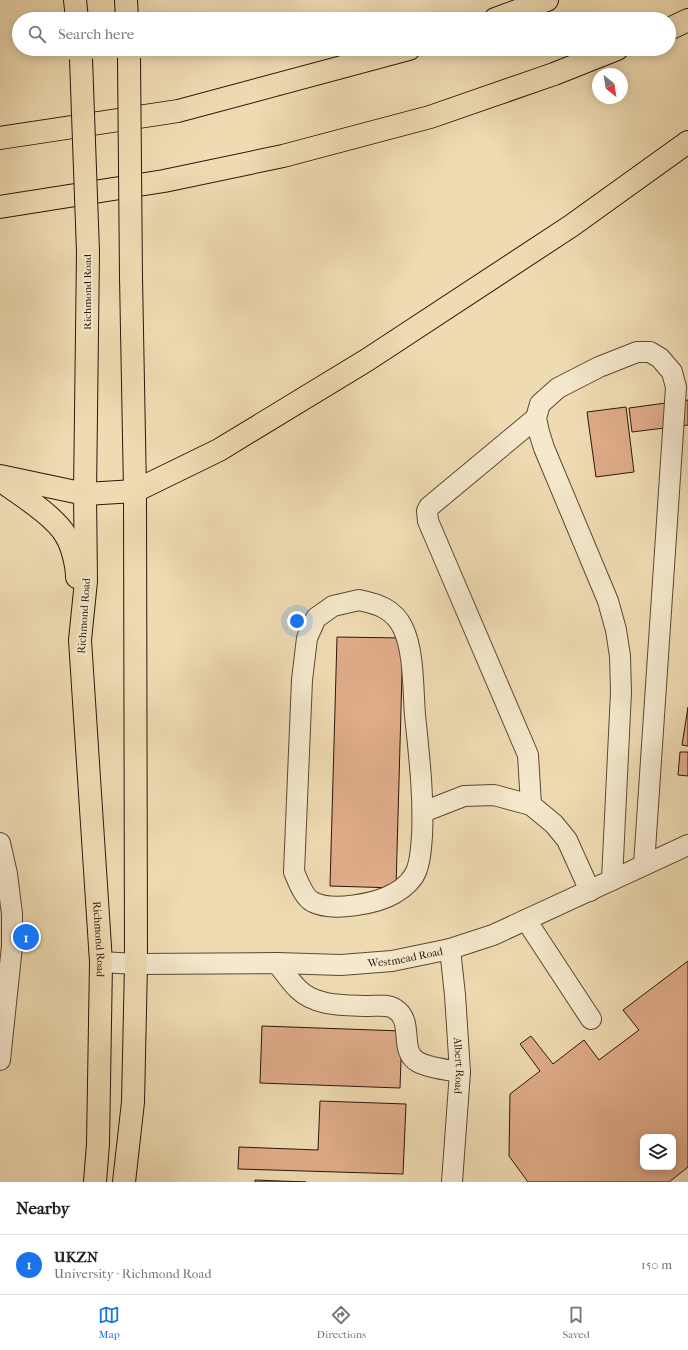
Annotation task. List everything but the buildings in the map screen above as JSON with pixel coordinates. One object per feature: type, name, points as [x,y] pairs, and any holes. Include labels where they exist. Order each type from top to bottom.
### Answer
[{"type":"highway","points":[[75,0],[76,12]]},
{"type":"highway","points":[[126,0],[126,12]]},
{"type":"highway","points":[[514,12],[547,0]]},
{"type":"highway","points":[[676,26],[688,20]]},
{"type":"highway","name":"Richmond Road","points":[[81,56],[88,252],[85,494],[86,581],[80,640],[101,962],[98,1144],[95,1182]]},
{"type":"highway","points":[[124,1182],[133,1102],[136,964],[135,491],[128,56]]},
{"type":"highway","points":[[0,138],[178,111],[383,56]]},
{"type":"highway","points":[[0,207],[164,181],[283,156],[430,117],[554,74],[599,56]]},
{"type":"highway","points":[[0,476],[85,494],[135,491],[219,450],[367,360],[571,226],[688,142]]},
{"type":"highway","points":[[0,480],[55,522],[66,536],[77,567],[80,640]]},
{"type":"lane","points":[[612,880],[622,692],[620,656],[616,630],[608,601],[544,448],[536,418],[540,404],[558,388],[599,367],[637,352],[650,352],[660,358],[672,372],[675,381],[644,866]]},
{"type":"lane","points":[[531,805],[528,755],[428,522],[427,511],[429,507],[536,418]]},
{"type":"lane","points":[[359,600],[379,605],[394,614],[403,628],[411,655],[423,812],[421,854],[417,870],[410,881],[396,893],[373,903],[347,906],[329,906],[312,902],[300,887],[294,872],[302,680],[307,638],[316,618],[332,606],[359,600]]},
{"type":"lane","points":[[423,812],[464,796],[494,794],[531,805],[554,824],[567,840],[590,891]]},
{"type":"lane","points":[[0,843],[7,874],[12,914],[12,946],[0,1060]]},
{"type":"lane","name":"Westmead Road","points":[[101,962],[136,964],[277,963],[341,965],[392,961],[450,949],[493,935],[688,846]]},
{"type":"lane","points":[[526,920],[591,1019]]},
{"type":"lane","name":"Albert Road","points":[[450,949],[455,995],[460,1072],[452,1182]]},
{"type":"lane","points":[[277,963],[299,990],[316,1000],[343,1004],[394,1008],[402,1015],[408,1048],[413,1059],[424,1065],[460,1072]]},
{"type":"place","name":"UKZN","points":[[26,937]]}]
